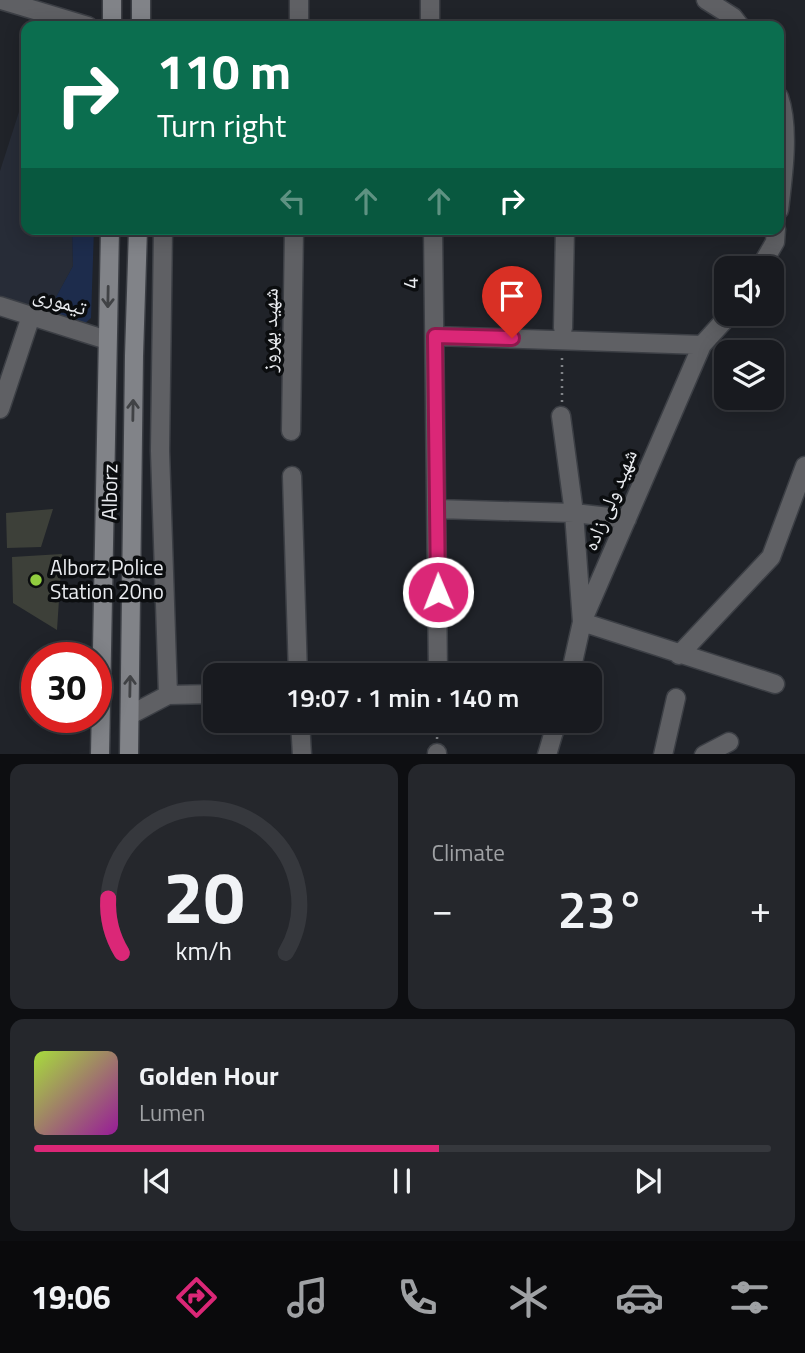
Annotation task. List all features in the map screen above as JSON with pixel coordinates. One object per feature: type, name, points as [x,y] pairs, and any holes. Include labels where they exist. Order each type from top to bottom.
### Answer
[{"type":"main road","points":[[112,0],[112,21]]},
{"type":"main road","points":[[141,0],[141,21]]},
{"type":"main road","name":"Alborz","points":[[100,754],[110,235]]},
{"type":"main road","name":"Alborz","points":[[129,754],[138,235]]},
{"type":"street","points":[[1,0],[71,21]]},
{"type":"street","points":[[299,0],[299,21]]},
{"type":"street","points":[[430,0],[430,21]]},
{"type":"street","points":[[706,0],[736,21]]},
{"type":"street","points":[[163,235],[160,451],[168,695]]},
{"type":"street","name":"شهید بهروز","points":[[291,431],[294,235]]},
{"type":"street","name":"4","points":[[433,235],[438,663]]},
{"type":"street","points":[[563,334],[565,235]]},
{"type":"street","points":[[767,256],[775,242],[776,235]]},
{"type":"street","name":"تیموری","points":[[0,306],[107,340]]},
{"type":"street","points":[[0,409],[31,316]]},
{"type":"street","name":"شهید ولی زاده","points":[[573,663],[582,622],[626,519],[702,345],[719,326]]},
{"type":"street","points":[[435,336],[563,334],[702,345]]},
{"type":"street","points":[[561,416],[574,513],[582,622],[775,684]]},
{"type":"street","points":[[133,450],[160,451]]},
{"type":"street","points":[[679,654],[771,557],[805,466]]},
{"type":"street","points":[[292,476],[298,663]]},
{"type":"street","points":[[437,509],[574,513],[626,519]]},
{"type":"street","points":[[130,715],[168,695],[203,694]]},
{"type":"street","points":[[663,754],[676,698]]},
{"type":"street","points":[[301,733],[302,754]]},
{"type":"street","points":[[547,754],[554,733]]},
{"type":"street","points":[[704,754],[729,742]]},
{"type":"path","points":[[561,416],[563,334]]},
{"type":"shaded area","points":[[21,106],[21,235],[72,235],[73,266],[55,299],[39,311],[0,297],[0,171]]},
{"type":"shaded area","points":[[72,235],[94,235],[91,318],[83,325],[39,311],[55,299],[73,266]]},
{"type":"building","points":[[53,509],[41,547],[7,548],[6,513]]},
{"type":"building","name":"Alborz Police Station 20no","points":[[62,554],[57,630],[13,603],[12,557]]},
{"type":"place","name":"Alborz Police Station 20no","points":[[36,580]]},
{"type":"route","points":[[438,592],[435,336],[512,338]]}]
